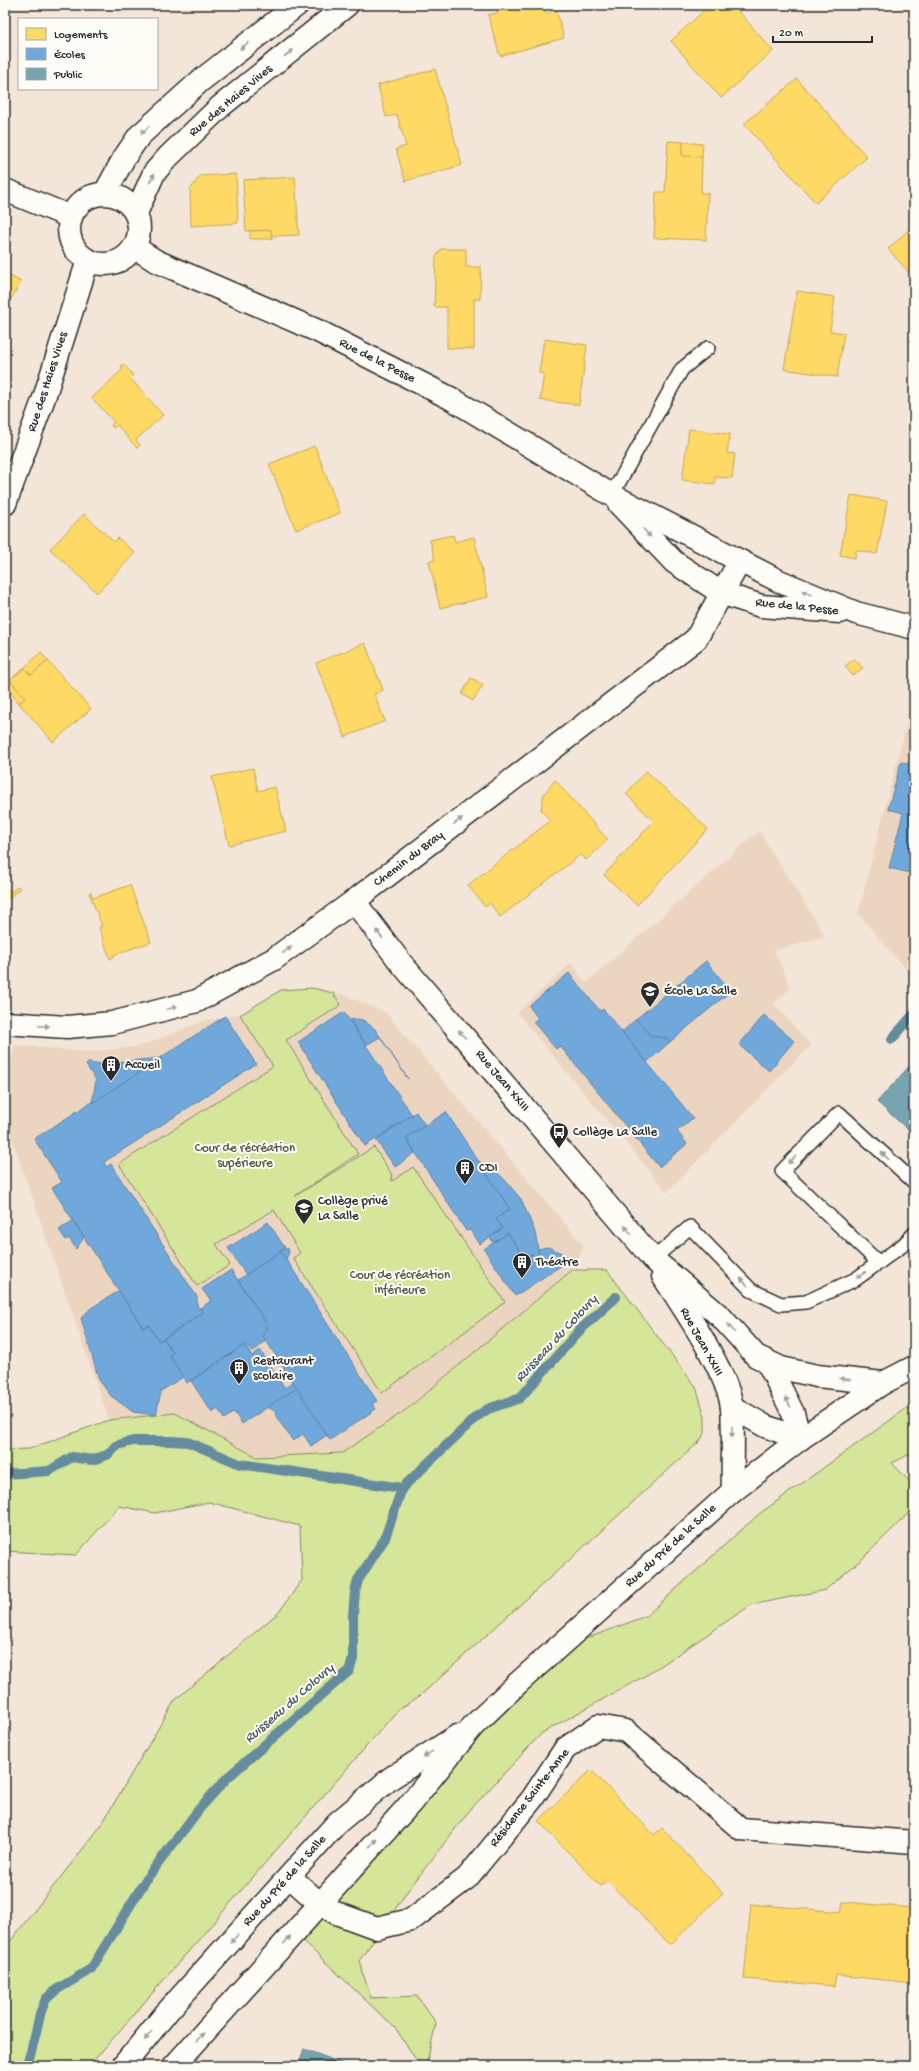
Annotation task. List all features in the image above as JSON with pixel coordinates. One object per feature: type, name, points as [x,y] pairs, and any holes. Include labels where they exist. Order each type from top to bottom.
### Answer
[{"type":"street","points":[[105,193],[124,158],[139,136],[200,82],[297,5]]},
{"type":"street","name":"Rue des Haies Vives","points":[[136,213],[154,173],[168,157],[221,106],[346,5]]},
{"type":"street","points":[[5,190],[71,216]]},
{"type":"street","points":[[105,193],[117,196],[128,203],[136,213],[138,230],[134,247],[127,255],[108,264],[88,260],[77,252],[71,241],[69,229],[71,216],[80,202],[96,194],[105,193]]},
{"type":"street","name":"Rue de la Pesse","points":[[134,247],[156,261],[318,331],[452,399],[610,494],[779,581],[856,613],[914,628]]},
{"type":"street","name":"Rue des Haies Vives","points":[[5,504],[44,398],[88,260]]},
{"type":"street","name":"Rue de la Pesse","points":[[610,494],[674,562],[721,593],[761,606],[856,613]]},
{"type":"street","name":"Chemin du Bray","points":[[5,1023],[67,1027],[112,1023],[197,1001],[274,959],[354,901],[696,639],[740,561]]},
{"type":"street","name":"Rue Jean XXIII","points":[[354,901],[401,963],[653,1259],[721,1317],[756,1356],[768,1363],[817,1376],[883,1383]]},
{"type":"street","name":"Rue Jean XXIII","points":[[653,1259],[719,1372],[732,1407],[733,1491]]},
{"type":"street","name":"Rue du Pré de la Salle","points":[[883,1383],[914,1350]]},
{"type":"street","name":"Rue Jean XXIII","points":[[768,1363],[793,1413],[800,1439]]},
{"type":"street","name":"Rue du Pré de la Salle","points":[[174,2066],[257,1976],[319,1903],[410,1804],[473,1726],[518,1683],[733,1491],[800,1439],[883,1383],[914,1367]]},
{"type":"street","points":[[732,1407],[765,1426],[800,1439]]},
{"type":"street","name":"Rue du Pré de la Salle","points":[[123,2066],[167,2012],[290,1877],[336,1823],[391,1778],[473,1726]]},
{"type":"street","name":"Résidence Sainte-Anne","points":[[290,1877],[319,1903],[334,1912],[377,1928],[410,1920],[467,1878],[532,1799],[565,1749],[598,1726],[626,1731],[741,1829],[914,1842]]},
{"type":"lane","points":[[610,494],[619,482],[682,369],[708,348]]},
{"type":"lane","points":[[879,1263],[782,1170],[839,1112],[914,1182]]},
{"type":"lane","points":[[653,1259],[690,1227],[751,1290],[781,1304],[806,1302],[856,1278],[903,1245],[914,1234]]},
{"type":"shaded area","points":[[914,695],[914,978],[858,914]]},
{"type":"shaded area","name":"École La Salle","points":[[759,831],[825,936],[774,951],[791,988],[774,1004],[811,1045],[667,1192],[517,1013],[571,963],[586,983]]},
{"type":"shaded area","name":"Collège privé La Salle","points":[[312,988],[345,995],[385,1012],[584,1246],[572,1270],[407,1409],[342,1453],[257,1457],[175,1413],[109,1420],[5,1118],[5,1085],[15,1045],[88,1052],[141,1046],[207,1020],[240,1015],[281,990]]},
{"type":"green space","points":[[312,988],[333,993],[341,1005],[286,1040],[358,1154],[295,1196],[374,1147],[391,1173],[392,1181],[413,1167],[505,1302],[382,1393],[293,1258],[300,1253],[274,1210],[216,1244],[230,1265],[197,1286],[119,1164],[273,1066],[240,1015],[281,990]]},
{"type":"green space","points":[[572,1270],[607,1270],[696,1387],[705,1417],[705,1433],[699,1442],[421,1695],[397,1711],[89,2066],[5,2066],[5,1948],[100,1827],[175,1700],[279,1612],[302,1580],[300,1526],[209,1502],[155,1513],[119,1506],[76,1555],[5,1551],[5,1450],[29,1449],[109,1420],[175,1413],[257,1457],[342,1453],[407,1409]]},
{"type":"green space","points":[[914,1403],[914,1452],[892,1463],[914,1486],[914,1508],[862,1559],[825,1590],[751,1605],[650,1673],[542,1733],[469,1811],[409,1889],[359,1961],[371,1998],[417,1996],[436,2023],[426,2066],[423,2066],[415,2058],[396,2029],[301,1939],[453,1747],[580,1641],[646,1616],[759,1514]]},
{"type":"building: Logements","points":[[495,5],[543,5],[546,14],[556,10],[564,38],[500,56],[488,15],[497,13]]},
{"type":"building: Logements","points":[[710,5],[733,5],[773,51],[721,98],[671,41]]},
{"type":"building: Logements","points":[[435,69],[462,165],[405,181],[396,149],[406,146],[397,115],[386,117],[378,85]]},
{"type":"building: Logements","points":[[797,79],[867,157],[816,203],[744,124]]},
{"type":"building: Logements","points":[[668,141],[683,142],[682,156],[702,157],[701,193],[708,193],[706,240],[654,238],[656,192],[665,192]]},
{"type":"building: Logements","points":[[683,142],[703,144],[702,157],[682,156]]},
{"type":"building: Logements","points":[[236,174],[238,223],[191,226],[190,190],[200,176]]},
{"type":"building: Logements","points":[[295,177],[299,235],[271,236],[271,230],[246,231],[243,180]]},
{"type":"building: Logements","points":[[914,225],[914,278],[888,249]]},
{"type":"building: Logements","points":[[271,230],[272,239],[250,239],[250,231]]},
{"type":"building: Logements","points":[[441,249],[466,249],[466,267],[481,267],[480,299],[474,299],[474,349],[447,348],[447,307],[434,307],[436,257]]},
{"type":"building: Logements","points":[[5,273],[21,282],[9,302],[7,301],[5,304]]},
{"type":"building: Logements","points":[[797,291],[835,297],[830,331],[844,333],[837,377],[784,369]]},
{"type":"building: Logements","points":[[544,339],[587,345],[579,405],[540,400],[544,374],[539,373]]},
{"type":"building: Logements","points":[[123,364],[133,375],[130,378],[163,415],[136,440],[140,445],[137,448],[117,425],[113,428],[111,425],[114,422],[92,398],[123,369],[121,366]]},
{"type":"building: Logements","points":[[689,429],[730,434],[727,453],[735,454],[732,478],[715,477],[715,484],[682,480]]},
{"type":"building: Logements","points":[[315,446],[340,513],[296,530],[269,464]]},
{"type":"building: Logements","points":[[851,495],[887,501],[877,554],[856,550],[855,558],[840,555]]},
{"type":"building: Logements","points":[[84,514],[114,542],[118,538],[135,553],[97,593],[50,549]]},
{"type":"building: Logements","points":[[453,535],[455,542],[474,537],[488,597],[440,608],[429,561],[435,560],[430,540]]},
{"type":"building: Logements","points":[[365,643],[383,690],[374,694],[385,721],[345,737],[316,663]]},
{"type":"building: Logements","points":[[41,652],[48,661],[31,675],[24,668]]},
{"type":"building: Logements","points":[[855,659],[863,668],[853,676],[845,666]]},
{"type":"building: Logements","points":[[48,661],[91,709],[53,742],[19,703],[25,698],[10,680],[24,668],[31,675]]},
{"type":"building: Logements","points":[[471,678],[483,685],[473,701],[462,694]]},
{"type":"building: Logements","points":[[10,680],[25,698],[19,703],[5,687]]},
{"type":"building: Logements","points":[[253,768],[258,791],[275,787],[286,831],[229,845],[212,777]]},
{"type":"building: Logements","points":[[646,771],[708,829],[637,905],[604,875],[654,821],[626,794]]},
{"type":"building: Logements","points":[[555,780],[608,840],[586,860],[581,854],[500,917],[490,903],[485,907],[468,885],[550,821],[541,809],[544,794]]},
{"type":"building: Logements","points":[[130,885],[151,942],[113,955],[114,957],[110,959],[99,927],[102,926],[89,893],[91,892],[93,898]]},
{"type":"building: Logements","points":[[5,886],[11,892],[18,886],[20,888],[5,902]]},
{"type":"building: Logements","points":[[591,1770],[654,1835],[662,1828],[723,1893],[670,1945],[607,1880],[601,1886],[538,1821]]},
{"type":"building: Logements","points":[[843,1902],[914,1908],[914,1983],[836,1975],[834,1986],[744,1979],[751,1904],[841,1912]]},
{"type":"building: Écoles","points":[[901,762],[914,765],[914,874],[889,868],[903,813],[888,809]]},
{"type":"building: Écoles","points":[[706,961],[731,991],[670,1042],[667,1038],[651,1036],[636,1019]]},
{"type":"building: Écoles","points":[[569,973],[600,1011],[603,1009],[693,1118],[677,1131],[687,1144],[659,1167],[560,1046],[556,1049],[533,1022],[538,1018],[529,1006]]},
{"type":"building: Écoles","points":[[344,1012],[412,1115],[365,1146],[298,1042]]},
{"type":"building: Écoles","points":[[764,1015],[794,1041],[769,1071],[739,1045]]},
{"type":"building: Écoles","points":[[225,1016],[256,1064],[104,1162],[106,1167],[111,1164],[197,1297],[197,1305],[203,1313],[159,1341],[148,1325],[143,1328],[52,1188],[62,1182],[34,1139]]},
{"type":"building: Écoles","points":[[636,1019],[651,1036],[667,1038],[670,1042],[647,1062],[622,1032]]},
{"type":"building: Écoles","points":[[350,1020],[363,1020],[375,1029],[408,1079],[380,1037],[366,1045]]},
{"type":"building: Écoles","name":"Accueil","points":[[162,1058],[92,1103],[96,1080],[86,1065],[90,1062],[93,1064]]},
{"type":"building: Écoles","points":[[416,1112],[425,1125],[406,1138],[415,1153],[395,1167],[376,1140]]},
{"type":"building: Écoles","name":"CDI","points":[[446,1112],[510,1209],[496,1219],[503,1228],[480,1244],[470,1230],[466,1231],[406,1138]]},
{"type":"building: Écoles","points":[[478,1161],[492,1168],[504,1179],[521,1199],[535,1232],[540,1260],[538,1262],[532,1254],[525,1259],[508,1233],[493,1243],[490,1237],[503,1228],[496,1219],[510,1209]]},
{"type":"building: Écoles","points":[[72,1221],[84,1237],[76,1249],[69,1238],[66,1240],[59,1230]]},
{"type":"building: Écoles","points":[[268,1222],[285,1248],[246,1275],[228,1248]]},
{"type":"building: Écoles","name":"Théatre","points":[[508,1233],[525,1259],[532,1254],[538,1262],[540,1260],[538,1249],[548,1247],[564,1254],[568,1261],[515,1296],[484,1249]]},
{"type":"building: Écoles","points":[[288,1248],[289,1253],[286,1259],[280,1252]]},
{"type":"building: Écoles","points":[[280,1252],[286,1259],[377,1401],[372,1404],[376,1409],[330,1440],[263,1336],[267,1333],[267,1324],[238,1280]]},
{"type":"building: Écoles","points":[[231,1270],[267,1324],[263,1336],[266,1341],[253,1352],[244,1345],[187,1383],[169,1355],[173,1353],[164,1339],[203,1313],[200,1308],[211,1301],[202,1289]]},
{"type":"building: Écoles","points":[[119,1291],[143,1328],[148,1325],[159,1341],[164,1339],[173,1353],[169,1355],[183,1377],[161,1391],[156,1415],[133,1412],[111,1396],[99,1380],[81,1318],[91,1308]]},
{"type":"building: Écoles","name":"Restaurant scolaire","points":[[244,1345],[252,1356],[260,1350],[285,1388],[293,1382],[297,1388],[242,1424],[234,1412],[224,1419],[218,1409],[212,1413],[191,1381]]},
{"type":"building: Écoles","points":[[297,1388],[327,1435],[311,1446],[303,1434],[293,1441],[275,1415],[277,1412],[267,1407]]},
{"type":"building: Public","points":[[914,1061],[914,1135],[877,1102]]},
{"type":"building: Public","points":[[304,2049],[349,2066],[298,2066]]},
{"type":"waterway","points":[[892,1039],[914,1014]]},
{"type":"waterway","name":"Ruisseau du Colovry","points":[[26,2066],[41,2011],[46,1999],[56,1990],[91,1969],[147,1878],[200,1808],[227,1778],[349,1671],[353,1659],[353,1615],[355,1592],[358,1580],[385,1538],[402,1488],[476,1417],[488,1409],[520,1398],[579,1331],[616,1297]]},
{"type":"waterway","points":[[5,1474],[49,1471],[72,1457],[92,1460],[107,1455],[118,1445],[133,1441],[171,1441],[188,1442],[240,1464],[402,1488]]},
{"type":"place","name":"École La Salle","points":[[650,1008]]},
{"type":"place","name":"Accueil","points":[[111,1082]]},
{"type":"place","name":"Collège La Salle","points":[[559,1149]]},
{"type":"place","name":"CDI","points":[[465,1185]]},
{"type":"place","name":"Collège privé La Salle","points":[[304,1225]]},
{"type":"place","name":"Théatre","points":[[522,1279]]},
{"type":"place","name":"Restaurant scolaire","points":[[239,1385]]},
{"type":"park label","name":"Cour de récréation supérieure","points":[[245,1156]]},
{"type":"park label","name":"Cour de récréation inférieure","points":[[400,1282]]}]
